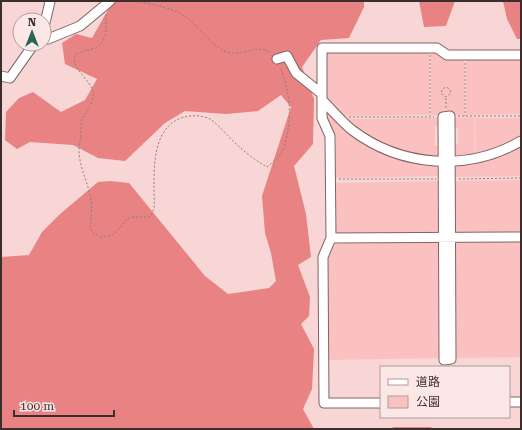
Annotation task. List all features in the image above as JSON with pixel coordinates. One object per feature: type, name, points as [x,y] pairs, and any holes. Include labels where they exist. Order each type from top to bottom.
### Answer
[{"type":"street","points":[[47,12],[50,1]]},
{"type":"street","points":[[52,37],[80,26],[107,4]]},
{"type":"street","points":[[380,403],[324,403],[324,257],[331,238],[330,136],[322,118],[322,48],[437,48],[447,55],[521,55]]},
{"type":"street","points":[[1,76],[10,78],[28,52]]},
{"type":"street","points":[[277,59],[287,56],[296,73],[322,97],[339,117],[352,129],[379,146],[396,153],[429,161],[464,161],[481,158],[513,146],[521,141]]},
{"type":"street","points":[[446,117],[447,237],[444,360],[451,359],[447,237]]},
{"type":"street","points":[[331,238],[521,237]]},
{"type":"street","points":[[510,402],[521,402]]},
{"type":"path","points":[[107,4],[107,30],[100,46],[80,51],[75,55],[73,60],[93,93],[91,102],[81,125],[79,152],[80,164],[90,195],[92,207],[90,228],[93,233],[101,237],[110,236],[116,232],[127,219],[132,217],[150,217],[154,210],[154,173],[158,146],[166,129],[176,120],[188,116],[201,116],[210,119],[234,142],[258,162],[267,167],[277,159],[282,152],[286,137],[289,114],[288,96],[282,71],[277,59],[268,50],[257,49],[236,54],[230,53],[214,43],[181,14],[153,4],[136,1]]},
{"type":"path","points":[[430,48],[430,117]]},
{"type":"path","points":[[465,55],[465,116]]},
{"type":"path","points":[[446,96],[449,96],[451,91],[446,87],[442,90],[442,93],[446,96],[446,117]]},
{"type":"path","points":[[339,117],[521,116]]},
{"type":"path","points":[[330,180],[521,178]]},
{"type":"green space","points":[[429,51],[429,115],[341,116],[327,101],[327,53]]},
{"type":"green space","points":[[431,51],[436,51],[444,58],[464,58],[464,115],[431,115]]},
{"type":"green space","points":[[466,58],[521,58],[521,114],[466,115]]},
{"type":"green space","points":[[327,111],[359,139],[442,164],[442,176],[336,178],[336,137],[327,119]]},
{"type":"green space","points":[[474,117],[475,156],[452,158],[452,145],[458,144],[458,128],[451,127],[451,118]]},
{"type":"green space","points":[[441,118],[441,127],[435,127],[435,145],[441,145],[441,159],[412,155],[371,139],[344,119]]},
{"type":"green space","points":[[475,118],[521,118],[521,138],[476,156]]},
{"type":"green space","points":[[521,144],[521,176],[453,177],[453,165]]},
{"type":"green space","points":[[521,180],[521,233],[454,235],[454,181]]},
{"type":"green space","points":[[442,181],[442,235],[335,236],[335,183]]},
{"type":"green space","points":[[521,241],[521,357],[455,358],[453,242]]},
{"type":"green space","points":[[441,242],[442,342],[439,346],[439,358],[328,360],[328,258],[335,244]]},
{"type":"shaded area","points":[[113,1],[364,1],[364,7],[349,38],[321,40],[302,67],[314,99],[313,144],[294,166],[306,214],[311,257],[298,265],[310,297],[309,316],[301,324],[314,349],[312,389],[303,409],[314,429],[1,429],[1,257],[29,255],[42,232],[59,215],[98,182],[110,181],[129,183],[205,276],[228,294],[269,288],[276,281],[271,253],[265,233],[262,196],[291,107],[281,95],[258,111],[226,114],[185,111],[165,123],[125,161],[98,158],[73,145],[30,142],[17,149],[5,140],[6,112],[19,98],[33,92],[61,112],[85,100],[97,79],[65,64],[62,43],[76,34],[92,38]]},
{"type":"shaded area","points":[[419,1],[455,1],[446,26],[424,27]]},
{"type":"shaded area","points":[[503,1],[521,1],[521,39],[517,39],[507,19]]},
{"type":"shaded area","points":[[393,427],[430,427],[436,429],[391,429]]}]
